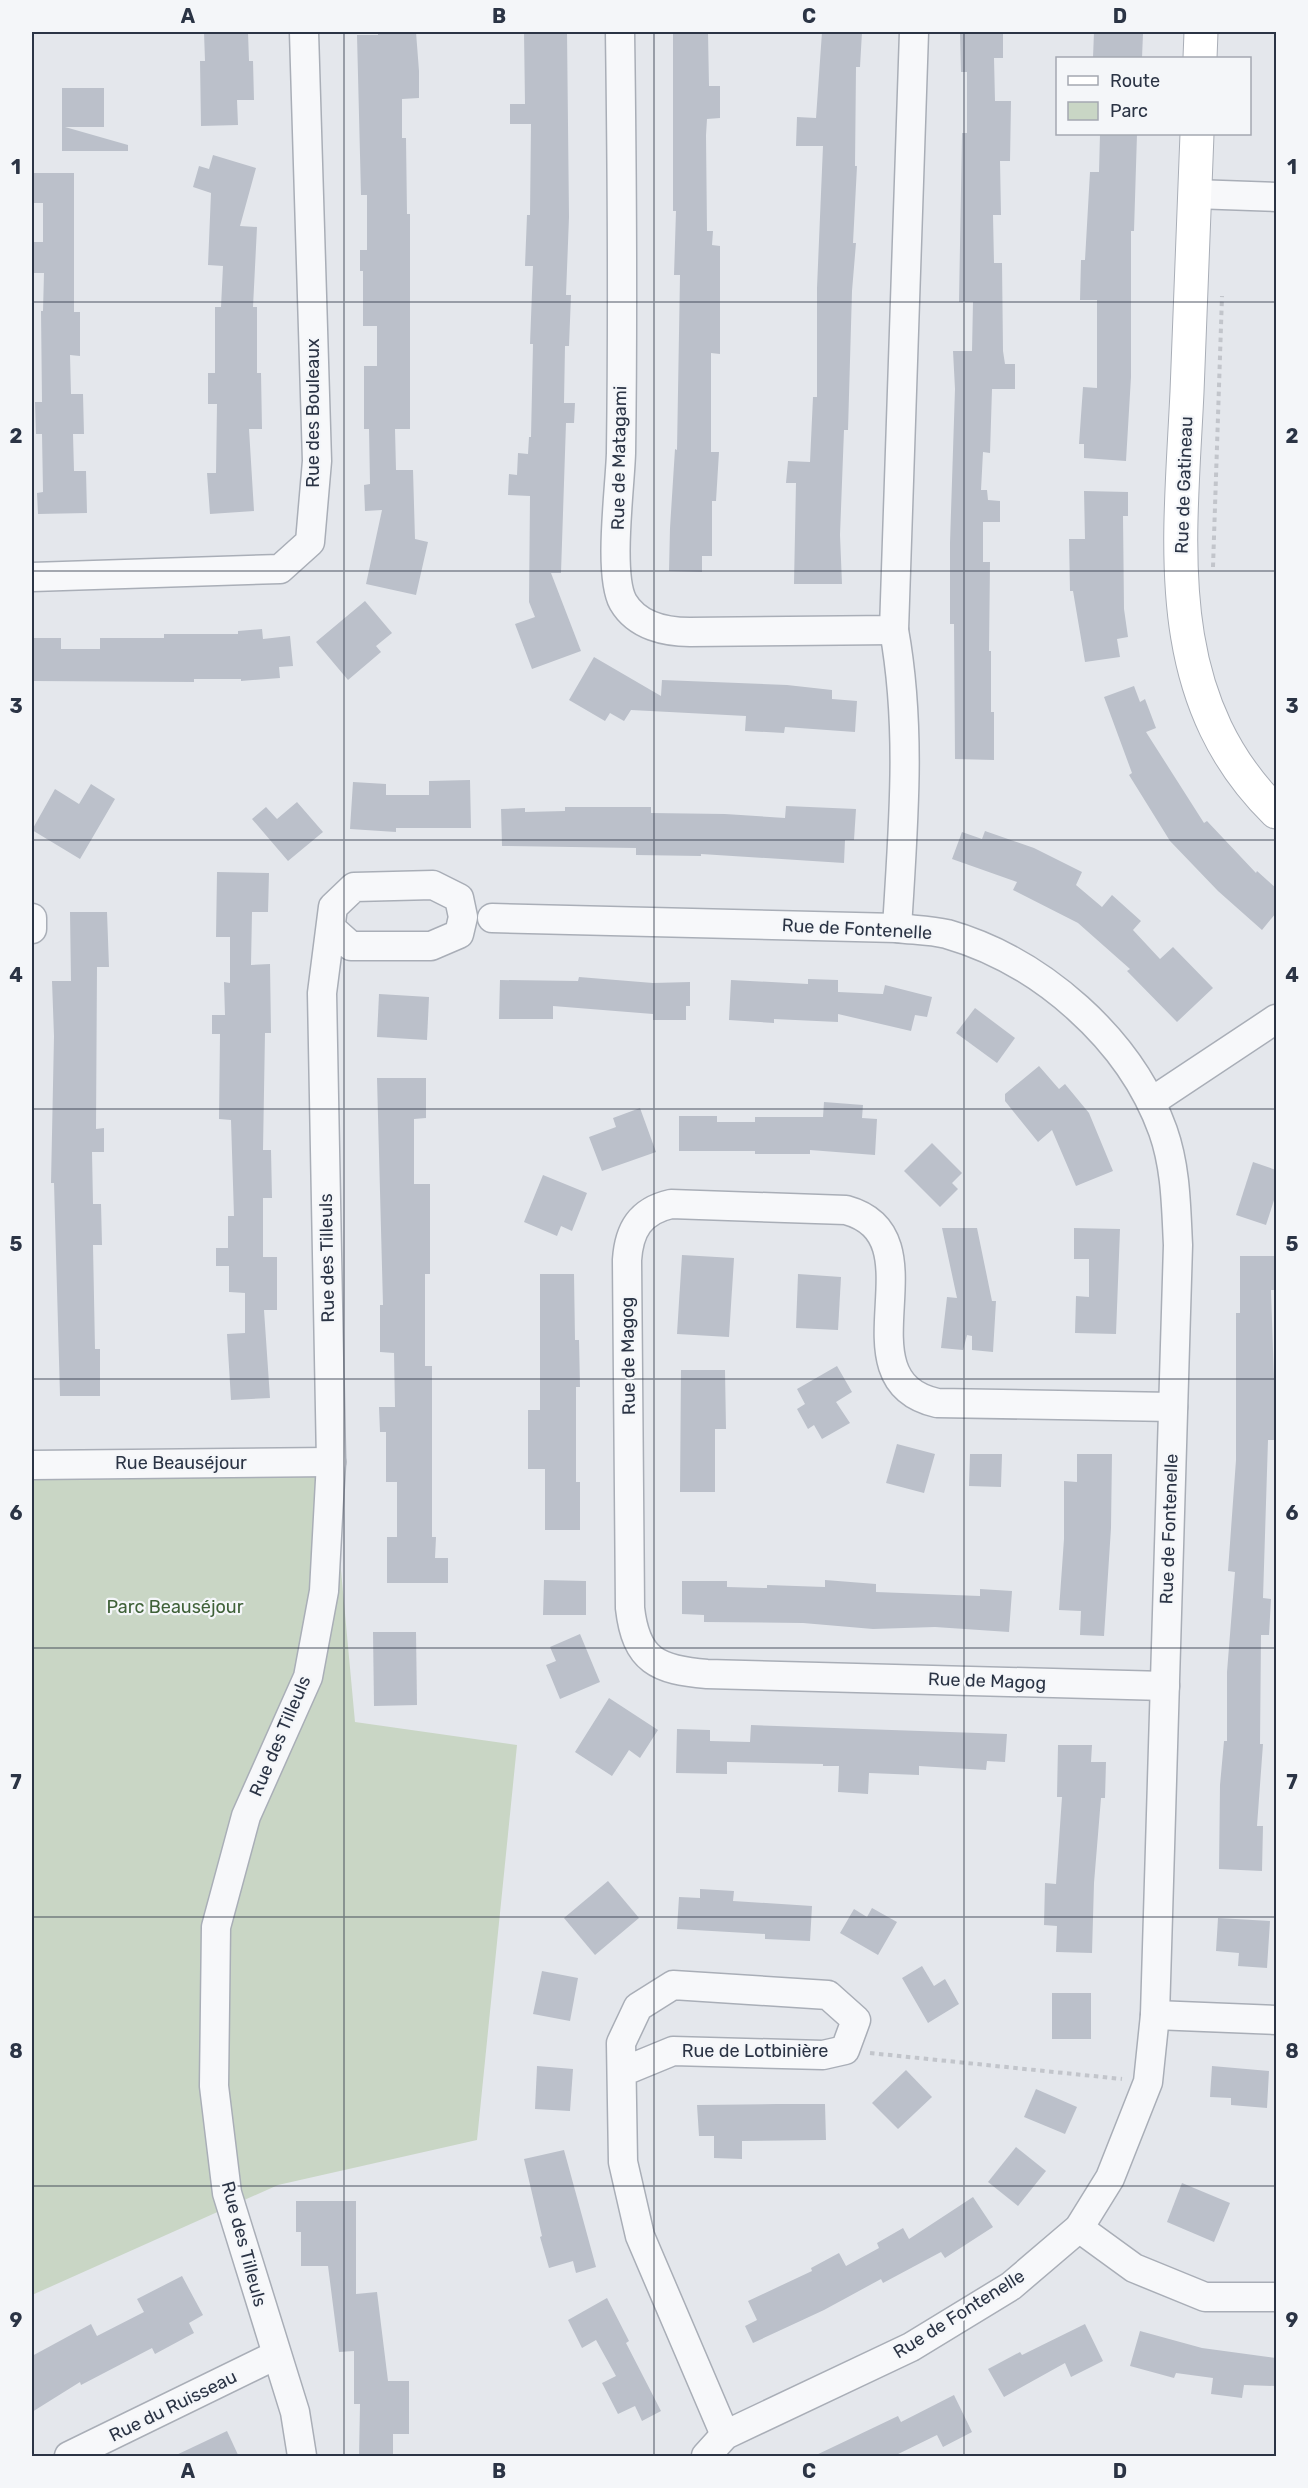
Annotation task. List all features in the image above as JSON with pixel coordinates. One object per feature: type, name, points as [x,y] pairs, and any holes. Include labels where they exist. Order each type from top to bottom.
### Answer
[{"type":"street","name":"Rue des Bouleaux","points":[[32,577],[280,569],[310,542],[317,461],[304,32]]},
{"type":"street","name":"Rue de Matagami","points":[[621,32],[621,454],[616,580],[624,602],[653,627],[670,632],[894,630]]},
{"type":"street","points":[[897,928],[907,771],[905,707],[894,630],[914,32]]},
{"type":"street","points":[[1200,57],[1201,32]]},
{"type":"street","name":"Rue de Gatineau","points":[[1197,135],[1182,511],[1184,621],[1198,686],[1216,732],[1246,778],[1276,812]]},
{"type":"street","points":[[1194,194],[1276,197]]},
{"type":"street","points":[[32,918],[32,929]]},
{"type":"street","name":"Rue de Fontenelle","points":[[492,918],[897,928],[945,933],[988,950],[1032,974],[1058,992],[1105,1037],[1128,1065],[1151,1102],[1169,1153],[1176,1196],[1178,1245],[1155,2015],[1148,2082],[1110,2178],[1079,2228],[1011,2286],[911,2347],[725,2435],[706,2457]]},
{"type":"street","name":"Rue des Tilleuls","points":[[302,2457],[295,2412],[227,2193],[214,2086],[216,1927],[246,1816],[308,1677],[324,1591],[331,1462],[322,993],[332,929]]},
{"type":"street","points":[[1151,1102],[1276,1019]]},
{"type":"street","name":"Rue de Magog","points":[[1165,1686],[707,1674],[663,1668],[654,1662],[637,1641],[630,1608],[627,1260],[633,1230],[647,1212],[671,1204],[846,1210],[859,1214],[877,1226],[888,1245],[891,1364],[903,1386],[914,1396],[937,1403],[1173,1407]]},
{"type":"street","name":"Rue Beauséjour","points":[[32,1465],[331,1462]]},
{"type":"street","name":"Rue de Lotbinière","points":[[622,2072],[672,2051],[823,2055],[845,2050],[856,2020],[828,1995],[673,1985],[638,2007],[621,2043],[623,2162],[640,2236],[725,2435]]},
{"type":"street","points":[[1155,2015],[1276,2020]]},
{"type":"street","points":[[1079,2228],[1134,2268],[1205,2297],[1276,2297]]},
{"type":"street","name":"Rue du Ruisseau","points":[[69,2457],[276,2355]]},
{"type":"path","name":"Rue de Gatineau","points":[[1212,574],[1222,288]]},
{"type":"path","points":[[845,2050],[1148,2082]]},
{"type":"green space","name":"Parc Beauséjour","points":[[331,1462],[355,1722],[517,1745],[477,2140],[278,2185],[32,2295],[32,1465]]},
{"type":"building","points":[[204,32],[248,32],[249,61],[253,61],[254,100],[237,100],[238,125],[201,126],[200,61],[205,61]]},
{"type":"building","points":[[378,32],[416,32],[419,71],[419,98],[402,99],[402,138],[406,138],[407,214],[410,214],[410,429],[395,429],[396,470],[413,470],[415,539],[428,542],[416,595],[366,584],[382,510],[365,511],[364,485],[370,484],[369,429],[364,429],[364,366],[377,366],[377,326],[363,326],[363,271],[360,271],[360,250],[367,250],[367,195],[361,195],[357,35],[378,35]]},
{"type":"building","points":[[524,32],[567,32],[569,217],[566,295],[571,295],[569,346],[565,346],[564,403],[575,403],[574,423],[566,423],[561,573],[551,573],[581,651],[532,669],[515,624],[535,617],[529,602],[530,496],[508,495],[509,474],[517,475],[518,453],[528,454],[529,437],[531,437],[533,344],[530,344],[533,266],[525,266],[527,215],[530,215],[531,124],[510,124],[510,104],[525,104]]},
{"type":"building","points":[[673,32],[708,32],[709,86],[720,86],[720,118],[707,119],[706,135],[707,231],[713,231],[712,245],[720,246],[720,354],[711,353],[711,452],[719,452],[716,501],[712,501],[712,556],[702,556],[702,572],[669,571],[675,449],[677,450],[680,275],[674,275],[676,211],[673,211]]},
{"type":"building","points":[[822,32],[862,32],[860,67],[856,67],[855,166],[857,166],[853,243],[856,243],[852,291],[848,430],[844,430],[840,535],[842,584],[794,584],[796,483],[786,483],[788,461],[810,462],[813,397],[817,397],[817,288],[823,146],[796,146],[797,117],[816,118]]},
{"type":"building","points":[[960,32],[1003,32],[1003,58],[994,58],[995,101],[1011,101],[1010,161],[1000,161],[1001,215],[993,215],[994,263],[1002,263],[1003,351],[1005,364],[1015,364],[1015,389],[992,389],[990,453],[983,452],[981,490],[987,490],[988,500],[1000,501],[1000,522],[983,522],[983,562],[990,562],[989,651],[991,651],[991,712],[994,712],[994,760],[955,759],[954,624],[950,624],[955,389],[953,351],[972,351],[973,302],[959,302],[962,133],[967,133],[967,72],[961,72]]},
{"type":"building","points":[[1094,32],[1143,33],[1142,57],[1093,57]]},
{"type":"building","points":[[62,88],[104,88],[104,127],[65,127],[128,145],[128,151],[62,151]]},
{"type":"building","points":[[1100,135],[1137,135],[1134,231],[1131,231],[1131,377],[1126,461],[1084,458],[1084,444],[1079,444],[1083,387],[1097,388],[1097,300],[1080,300],[1081,260],[1085,260],[1090,172],[1099,172]]},
{"type":"building","points":[[213,155],[256,168],[240,226],[257,227],[253,307],[257,307],[257,373],[261,373],[262,429],[249,429],[254,511],[210,514],[207,473],[216,473],[217,404],[208,404],[208,373],[215,373],[215,307],[221,307],[223,266],[208,265],[211,193],[193,187],[199,166],[209,169]]},
{"type":"building","points":[[32,173],[74,173],[74,312],[80,312],[80,356],[70,355],[71,394],[83,394],[84,434],[73,434],[74,471],[86,471],[87,513],[38,514],[37,493],[43,492],[42,434],[36,434],[35,402],[42,402],[41,311],[43,311],[44,273],[34,273],[34,242],[43,242],[43,203],[32,203]]},
{"type":"building","points":[[1084,491],[1128,492],[1128,516],[1123,516],[1124,609],[1128,637],[1117,639],[1120,657],[1085,662],[1073,591],[1070,591],[1069,539],[1085,539]]},
{"type":"building","points":[[365,601],[392,633],[376,646],[381,652],[348,680],[316,642]]},
{"type":"building","points":[[262,629],[263,639],[290,636],[293,666],[279,667],[280,678],[241,681],[241,679],[194,679],[194,682],[32,681],[32,638],[61,638],[61,649],[100,649],[100,638],[164,638],[164,634],[238,634],[238,631]]},
{"type":"building","points":[[594,657],[661,696],[662,680],[787,685],[832,690],[832,699],[857,701],[855,732],[785,727],[784,733],[745,731],[746,716],[631,710],[624,721],[610,713],[605,721],[569,700]]},
{"type":"building","points":[[1134,686],[1140,702],[1145,699],[1156,728],[1146,732],[1204,823],[1207,821],[1256,873],[1257,871],[1276,888],[1276,913],[1262,930],[1218,891],[1170,841],[1129,775],[1132,773],[1104,697]]},
{"type":"building","points":[[470,780],[471,828],[396,828],[396,832],[350,829],[353,782],[386,784],[386,795],[429,795],[429,781]]},
{"type":"building","points":[[91,784],[115,799],[80,859],[32,830],[55,789],[79,804]]},
{"type":"building","points":[[297,802],[323,832],[288,861],[252,819],[266,807],[277,819]]},
{"type":"building","points":[[786,806],[856,809],[854,840],[845,840],[844,863],[701,854],[701,856],[636,855],[636,848],[502,846],[501,809],[525,808],[525,812],[565,811],[565,807],[651,807],[651,813],[785,818]]},
{"type":"building","points":[[985,831],[1034,848],[1082,872],[1076,885],[1102,907],[1112,895],[1141,921],[1133,930],[1160,959],[1173,947],[1213,988],[1177,1022],[1127,971],[1130,969],[1078,923],[1013,890],[1017,882],[952,859],[962,832],[982,839]]},
{"type":"building","points":[[217,872],[269,873],[268,912],[252,912],[251,965],[270,964],[271,1033],[265,1033],[263,1150],[271,1150],[272,1198],[263,1198],[263,1257],[277,1257],[277,1310],[264,1310],[270,1398],[231,1400],[227,1334],[245,1333],[245,1293],[229,1292],[229,1266],[216,1266],[216,1248],[228,1248],[228,1216],[234,1216],[231,1120],[219,1119],[220,1034],[212,1034],[212,1015],[225,1015],[224,982],[230,983],[230,937],[216,937]]},
{"type":"building","points":[[70,912],[107,912],[109,967],[97,967],[96,1129],[104,1128],[104,1152],[92,1152],[93,1204],[101,1204],[102,1245],[93,1245],[95,1349],[100,1349],[100,1396],[60,1396],[54,1183],[51,1183],[54,1036],[52,981],[71,981]]},
{"type":"building","points":[[579,977],[653,983],[690,982],[690,1006],[686,1006],[686,1020],[653,1020],[653,1014],[553,1006],[553,1019],[499,1019],[500,980],[578,981]]},
{"type":"building","points":[[808,979],[838,980],[838,992],[883,994],[885,985],[932,997],[927,1017],[915,1015],[911,1031],[838,1014],[838,1022],[774,1019],[774,1023],[729,1020],[731,980],[808,984]]},
{"type":"building","points":[[379,994],[429,997],[427,1040],[377,1037]]},
{"type":"building","points":[[975,1008],[1015,1038],[997,1063],[956,1033]]},
{"type":"building","points":[[1039,1066],[1059,1089],[1065,1084],[1089,1113],[1113,1171],[1076,1186],[1052,1130],[1038,1142],[1005,1101],[1005,1094]]},
{"type":"building","points":[[377,1078],[426,1078],[426,1118],[414,1119],[414,1184],[430,1184],[430,1274],[425,1274],[425,1366],[432,1366],[432,1537],[436,1537],[435,1558],[448,1558],[448,1583],[387,1583],[387,1537],[397,1537],[397,1482],[386,1482],[386,1432],[380,1432],[379,1407],[395,1407],[394,1353],[380,1352],[380,1305],[383,1305]]},
{"type":"building","points":[[824,1102],[863,1105],[862,1118],[877,1119],[875,1155],[810,1150],[810,1154],[679,1151],[679,1116],[717,1116],[717,1122],[755,1122],[755,1117],[823,1117]]},
{"type":"building","points":[[640,1108],[656,1152],[602,1171],[589,1137],[616,1127],[613,1118]]},
{"type":"building","points":[[932,1143],[962,1173],[952,1183],[958,1189],[940,1207],[904,1171]]},
{"type":"building","points":[[1253,1162],[1276,1170],[1276,1194],[1266,1225],[1236,1215]]},
{"type":"building","points":[[543,1175],[587,1193],[572,1231],[561,1226],[557,1236],[524,1222]]},
{"type":"building","points":[[942,1228],[977,1228],[992,1301],[996,1301],[993,1352],[972,1350],[972,1336],[967,1335],[963,1350],[941,1348],[947,1297],[957,1298]]},
{"type":"building","points":[[1074,1228],[1120,1229],[1116,1334],[1075,1333],[1076,1296],[1089,1297],[1089,1259],[1074,1259]]},
{"type":"building","points":[[682,1255],[734,1258],[729,1337],[677,1334]]},
{"type":"building","points":[[1240,1256],[1275,1256],[1275,1290],[1271,1290],[1276,1440],[1268,1440],[1263,1598],[1271,1599],[1269,1635],[1261,1635],[1260,1744],[1263,1744],[1257,1826],[1263,1826],[1262,1871],[1219,1869],[1220,1785],[1224,1741],[1227,1741],[1227,1672],[1235,1572],[1228,1571],[1236,1460],[1236,1313],[1240,1313]]},
{"type":"building","points":[[540,1274],[574,1274],[575,1340],[579,1340],[580,1387],[576,1387],[576,1482],[580,1482],[580,1530],[545,1530],[545,1469],[528,1469],[528,1410],[540,1410]]},
{"type":"building","points":[[798,1274],[841,1277],[838,1330],[796,1328]]},
{"type":"building","points":[[837,1366],[852,1392],[836,1402],[850,1423],[822,1439],[814,1425],[808,1429],[797,1409],[805,1404],[797,1389]]},
{"type":"building","points":[[681,1370],[725,1370],[726,1429],[715,1429],[715,1492],[680,1492]]},
{"type":"building","points":[[897,1444],[935,1454],[924,1493],[886,1483]]},
{"type":"building","points":[[970,1454],[1002,1454],[1001,1487],[969,1486]]},
{"type":"building","points":[[1077,1454],[1112,1454],[1111,1528],[1104,1636],[1080,1635],[1081,1611],[1059,1610],[1064,1539],[1064,1481],[1077,1482]]},
{"type":"building","points":[[544,1580],[586,1581],[586,1615],[543,1615]]},
{"type":"building","points":[[825,1580],[876,1584],[876,1592],[980,1596],[980,1589],[1012,1591],[1009,1632],[935,1627],[873,1629],[803,1623],[704,1622],[704,1615],[682,1614],[682,1581],[727,1581],[727,1587],[767,1588],[767,1585],[825,1587]]},
{"type":"building","points":[[373,1632],[416,1632],[417,1705],[374,1706]]},
{"type":"building","points":[[580,1634],[600,1682],[560,1699],[546,1665],[556,1661],[550,1647]]},
{"type":"building","points":[[609,1698],[658,1730],[640,1758],[629,1750],[612,1776],[575,1752]]},
{"type":"building","points":[[751,1725],[1007,1734],[1005,1762],[987,1761],[986,1770],[919,1766],[919,1775],[869,1773],[868,1794],[838,1792],[839,1766],[823,1766],[823,1764],[727,1762],[727,1774],[676,1773],[677,1729],[710,1730],[710,1741],[750,1742]]},
{"type":"building","points":[[1058,1745],[1092,1745],[1091,1762],[1106,1762],[1105,1798],[1101,1798],[1094,1883],[1092,1953],[1056,1952],[1057,1926],[1044,1925],[1045,1883],[1056,1884],[1062,1797],[1057,1797]]},
{"type":"building","points":[[608,1881],[639,1918],[595,1955],[564,1918]]},
{"type":"building","points":[[700,1889],[734,1891],[733,1901],[812,1906],[810,1941],[765,1939],[765,1934],[677,1929],[679,1897],[700,1898]]},
{"type":"building","points":[[872,1908],[897,1922],[878,1955],[840,1933],[854,1909],[867,1917]]},
{"type":"building","points":[[1218,1918],[1270,1921],[1267,1968],[1238,1966],[1239,1953],[1216,1951]]},
{"type":"building","points":[[922,1966],[934,1986],[945,1979],[959,2004],[928,2023],[902,1978]]},
{"type":"building","points":[[542,1971],[578,1978],[570,2021],[533,2014]]},
{"type":"building","points":[[1052,1993],[1091,1993],[1091,2039],[1052,2039]]},
{"type":"building","points":[[537,2066],[573,2069],[570,2111],[535,2109]]},
{"type":"building","points":[[1212,2066],[1269,2071],[1267,2108],[1231,2105],[1231,2098],[1210,2097]]},
{"type":"building","points":[[906,2070],[932,2097],[898,2129],[872,2103]]},
{"type":"building","points":[[1036,2089],[1077,2107],[1065,2134],[1024,2117]]},
{"type":"building","points":[[825,2104],[826,2140],[742,2141],[742,2159],[714,2158],[714,2136],[699,2136],[697,2105]]},
{"type":"building","points":[[1016,2147],[1046,2171],[1018,2206],[988,2182]]},
{"type":"building","points":[[564,2150],[596,2267],[576,2273],[573,2261],[549,2268],[540,2237],[542,2236],[524,2159]]},
{"type":"building","points":[[1182,2183],[1230,2203],[1214,2242],[1167,2222]]},
{"type":"building","points":[[973,2197],[993,2227],[945,2258],[941,2252],[883,2283],[881,2279],[824,2310],[753,2343],[745,2326],[757,2320],[748,2301],[812,2271],[811,2268],[839,2253],[846,2266],[879,2248],[877,2243],[903,2228],[909,2239]]},
{"type":"building","points":[[296,2201],[356,2201],[356,2294],[377,2292],[388,2381],[409,2381],[409,2434],[393,2434],[393,2457],[359,2457],[360,2404],[354,2404],[354,2351],[339,2352],[328,2266],[301,2266],[301,2232],[296,2232]]},
{"type":"building","points":[[182,2276],[203,2315],[189,2323],[194,2333],[155,2354],[152,2348],[81,2385],[80,2382],[32,2412],[32,2356],[91,2324],[97,2336],[144,2312],[137,2299]]},
{"type":"building","points":[[607,2298],[629,2341],[626,2343],[661,2411],[642,2421],[635,2406],[618,2414],[602,2383],[616,2376],[596,2340],[582,2348],[568,2320]]},
{"type":"building","points":[[1085,2324],[1103,2361],[1071,2377],[1065,2363],[1004,2397],[988,2369],[1020,2352],[1022,2355]]},
{"type":"building","points":[[1140,2331],[1202,2348],[1276,2358],[1276,2386],[1244,2385],[1242,2398],[1211,2394],[1213,2378],[1176,2373],[1174,2378],[1130,2366]]},
{"type":"building","points":[[954,2395],[972,2432],[943,2447],[937,2435],[892,2457],[812,2457],[898,2416],[901,2422]]},
{"type":"building","points":[[227,2431],[239,2457],[172,2457]]}]
